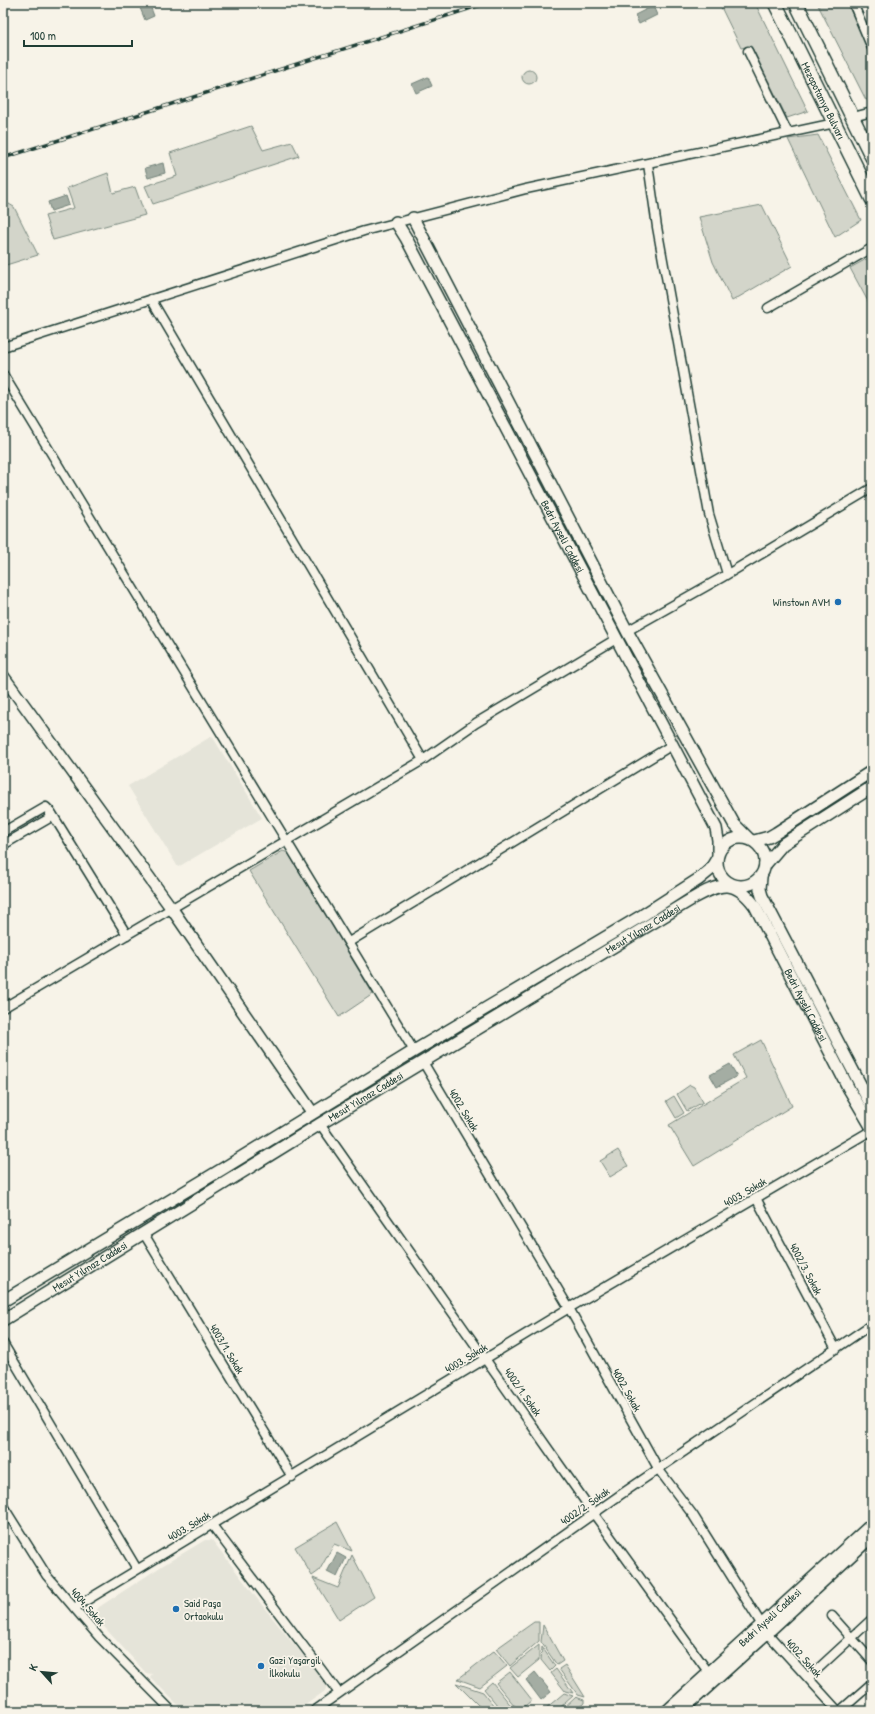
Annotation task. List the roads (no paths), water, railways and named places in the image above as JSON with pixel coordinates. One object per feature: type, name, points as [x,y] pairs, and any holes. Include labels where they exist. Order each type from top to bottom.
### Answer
[{"type":"main road","name":"Mezopotamya Bulvarı","points":[[775,3],[872,199]]},
{"type":"main road","name":"Mezopotamya Bulvarı","points":[[796,3],[872,156]]},
{"type":"main road","name":"Bedri Ayseli Caddesi","points":[[413,218],[627,631],[734,824],[751,840]]},
{"type":"main road","name":"Bedri Ayseli Caddesi","points":[[396,222],[716,828],[718,840],[717,857]]},
{"type":"main road","points":[[3,676],[172,909],[312,1112]]},
{"type":"main road","points":[[872,771],[776,833],[751,840],[733,838],[727,842],[717,857],[720,874],[723,879],[734,886],[751,884],[761,876],[765,865],[783,844],[872,787]]},
{"type":"main road","points":[[751,840],[764,852],[765,865]]},
{"type":"main road","name":"Mesut Yılmaz Caddesi","points":[[3,1301],[218,1172],[312,1112],[643,915],[699,879],[710,870],[717,857]]},
{"type":"main road","name":"Bedri Ayseli Caddesi","points":[[761,876],[760,889],[762,896],[872,1107]]},
{"type":"main road","name":"Mesut Yılmaz Caddesi","points":[[3,1320],[320,1124],[709,889],[719,886],[734,886]]},
{"type":"main road","name":"Bedri Ayseli Caddesi","points":[[734,886],[746,894],[755,906],[849,1089],[871,1126]]},
{"type":"main road","name":"Bedri Ayseli Caddesi","points":[[680,1711],[872,1524]]},
{"type":"main road","name":"Bedri Ayseli Caddesi","points":[[667,1711],[709,1673],[764,1629],[872,1536]]},
{"type":"street","points":[[853,3],[872,48]]},
{"type":"street","points":[[748,51],[788,133]]},
{"type":"street","points":[[853,117],[872,112]]},
{"type":"street","points":[[3,347],[396,222],[526,189],[834,123]]},
{"type":"street","points":[[648,164],[657,227],[709,514],[727,574]]},
{"type":"street","points":[[768,308],[872,248]]},
{"type":"street","points":[[151,299],[423,760]]},
{"type":"street","points":[[3,374],[217,728],[287,839],[414,1051]]},
{"type":"street","points":[[627,631],[872,488]]},
{"type":"street","points":[[3,1008],[423,760],[476,723],[616,640]]},
{"type":"street","points":[[349,942],[672,745]]},
{"type":"street","points":[[3,832],[46,807],[51,812],[128,935]]},
{"type":"street","points":[[3,845],[48,818],[51,812]]},
{"type":"street","name":"4002. Sokak","points":[[423,1062],[569,1308],[659,1470],[693,1515],[764,1629],[839,1711]]},
{"type":"street","name":"4002/1. Sokak","points":[[320,1124],[487,1359],[594,1514],[709,1673]]},
{"type":"street","name":"4003. Sokak","points":[[74,1608],[569,1308],[756,1198],[871,1126]]},
{"type":"street","name":"4002/3. Sokak","points":[[756,1198],[836,1349]]},
{"type":"street","name":"4003/1. Sokak","points":[[144,1234],[292,1477]]},
{"type":"street","name":"4002/2. Sokak","points":[[314,1711],[594,1514],[872,1324]]},
{"type":"street","points":[[3,1343],[137,1570]]},
{"type":"street","name":"4004. Sokak","points":[[3,1506],[47,1576],[104,1642],[172,1711]]},
{"type":"street","points":[[212,1525],[339,1693]]},
{"type":"street","points":[[832,1616],[872,1661]]},
{"type":"street","points":[[808,1678],[872,1619]]},
{"type":"street","points":[[839,1711],[872,1683]]},
{"type":"railway","points":[[3,158],[487,3]]},
{"type":"place","name":"Winstown AVM","points":[[838,602]]},
{"type":"place","name":"Said Paşa Ortaokulu","points":[[176,1609]]},
{"type":"place","name":"Gazi Yaşargil İlkokulu","points":[[261,1666]]}]
